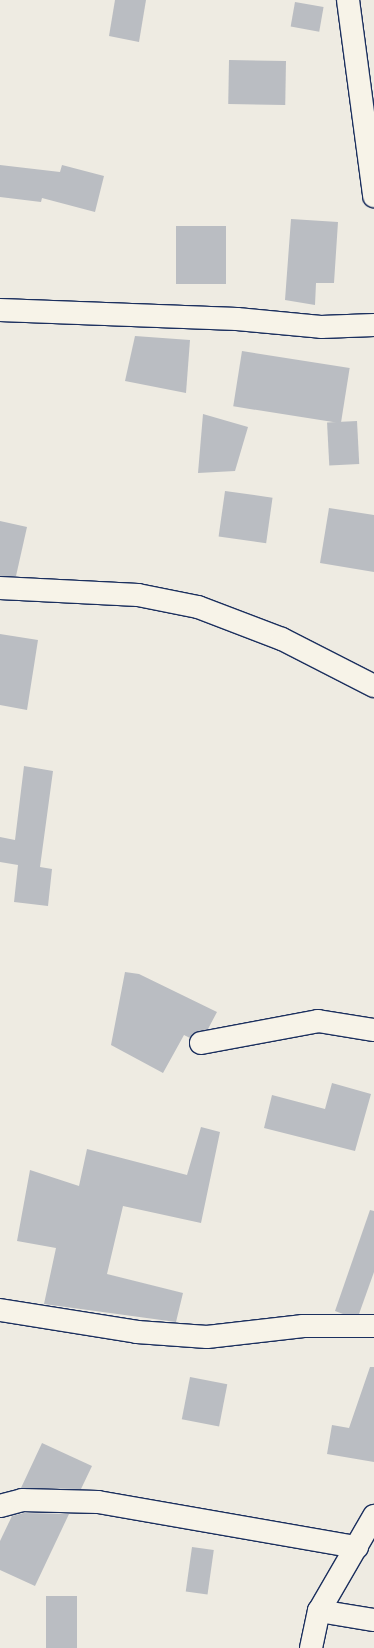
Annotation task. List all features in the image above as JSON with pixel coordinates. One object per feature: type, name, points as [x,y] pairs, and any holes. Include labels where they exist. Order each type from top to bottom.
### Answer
[{"type":"street","points":[[348,0],[374,196]]},
{"type":"street","points":[[0,310],[237,319],[321,327],[374,325]]},
{"type":"street","points":[[0,588],[138,595],[198,607],[282,639],[374,686]]},
{"type":"street","points":[[201,1043],[318,1021],[374,1030]]},
{"type":"street","points":[[0,1310],[137,1332],[207,1337],[303,1326],[374,1326]]},
{"type":"street","points":[[0,1506],[22,1500],[98,1502],[357,1546]]},
{"type":"street","points":[[311,1648],[319,1610],[374,1516]]},
{"type":"street","points":[[319,1610],[374,1620]]},
{"type":"building","points":[[115,0],[146,0],[139,42],[109,36]]},
{"type":"building","points":[[295,2],[324,7],[319,32],[291,27]]},
{"type":"building","points":[[229,60],[286,61],[285,105],[228,104]]},
{"type":"building","points":[[0,165],[60,172],[62,165],[104,176],[95,212],[42,198],[41,202],[0,197]]},
{"type":"building","points":[[291,219],[338,222],[334,283],[316,283],[315,305],[285,300]]},
{"type":"building","points":[[176,226],[226,226],[226,284],[176,284]]},
{"type":"building","points":[[135,336],[190,340],[186,393],[125,381]]},
{"type":"building","points":[[242,351],[350,368],[341,423],[233,406]]},
{"type":"building","points":[[203,414],[248,427],[235,471],[198,473]]},
{"type":"building","points":[[357,421],[359,464],[329,466],[327,423]]},
{"type":"building","points":[[225,491],[273,498],[266,543],[219,537]]},
{"type":"building","points":[[329,508],[374,515],[374,572],[320,563]]},
{"type":"building","points":[[0,521],[27,527],[16,576],[0,576]]},
{"type":"building","points":[[0,634],[38,640],[27,710],[0,705]]},
{"type":"building","points":[[24,766],[53,771],[40,867],[52,869],[48,906],[14,902],[18,865],[0,862],[0,837],[15,840]]},
{"type":"building","points":[[125,972],[139,974],[217,1012],[208,1029],[190,1038],[184,1035],[163,1073],[111,1045]]},
{"type":"building","points":[[332,1083],[371,1094],[355,1151],[264,1128],[272,1095],[325,1109]]},
{"type":"building","points":[[201,1127],[220,1132],[201,1223],[123,1206],[107,1274],[183,1293],[176,1322],[44,1304],[56,1248],[17,1241],[30,1170],[79,1186],[87,1149],[187,1175]]},
{"type":"building","points":[[370,1210],[374,1211],[374,1272],[359,1314],[343,1314],[335,1311]]},
{"type":"building","points":[[370,1367],[374,1367],[374,1462],[327,1454],[332,1425],[349,1428]]},
{"type":"building","points":[[190,1377],[227,1384],[219,1426],[182,1419]]},
{"type":"building","points":[[42,1443],[92,1466],[81,1489],[21,1488]]},
{"type":"building","points":[[24,1513],[69,1514],[35,1586],[0,1570],[0,1541],[12,1516]]},
{"type":"building","points":[[192,1547],[214,1550],[208,1595],[186,1592]]},
{"type":"building","points":[[46,1596],[77,1596],[77,1648],[46,1648]]}]
